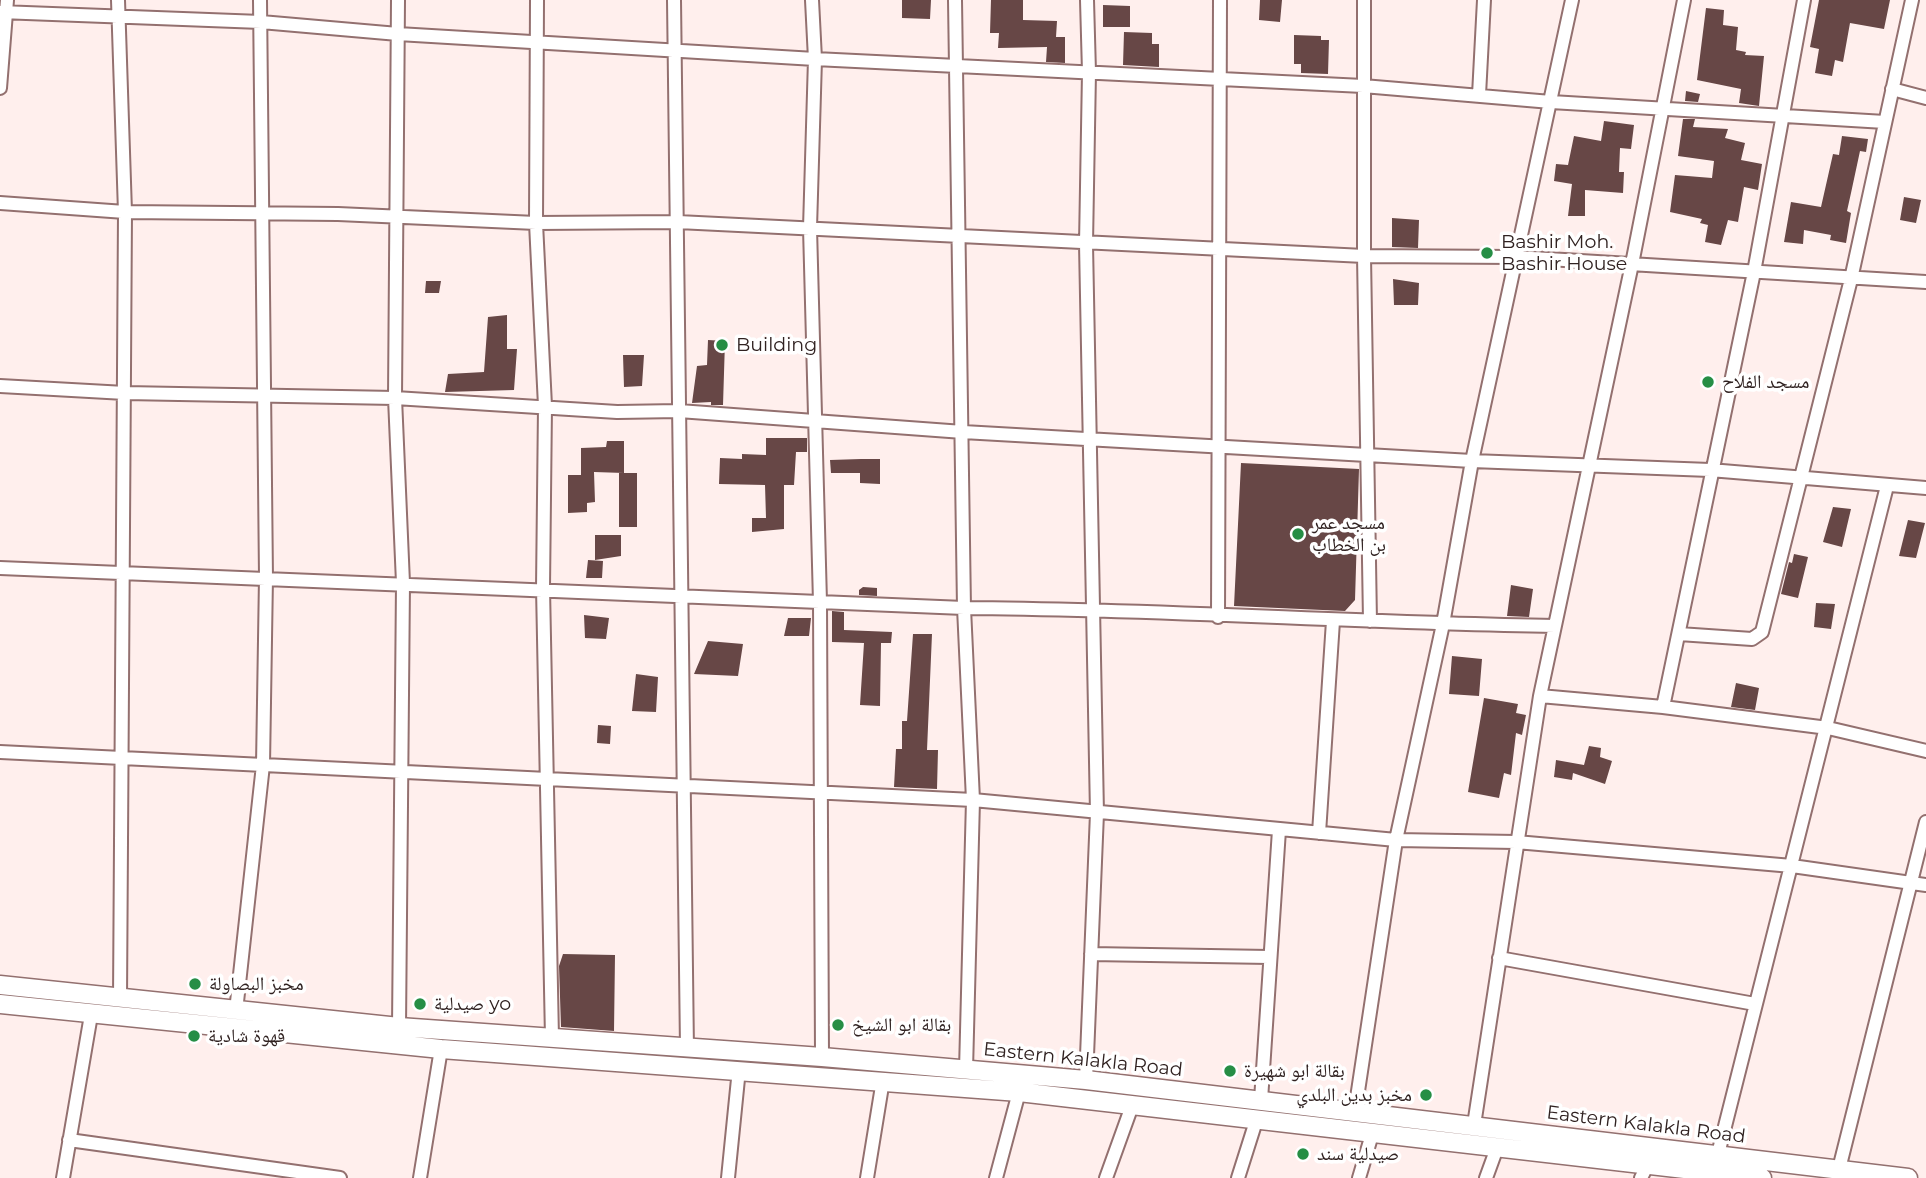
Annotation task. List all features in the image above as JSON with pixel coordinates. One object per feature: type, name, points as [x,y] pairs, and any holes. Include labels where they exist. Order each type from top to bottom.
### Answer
[{"type":"street","points":[[118,0],[125,212],[120,999]]},
{"type":"street","points":[[236,1012],[262,765],[266,577],[260,0]]},
{"type":"street","points":[[398,0],[395,398],[403,583],[399,1027]]},
{"type":"street","points":[[537,0],[536,223],[545,406],[543,588],[552,1038]]},
{"type":"street","points":[[674,0],[687,1049]]},
{"type":"street","points":[[812,0],[815,59],[810,228],[820,602],[822,1057]]},
{"type":"street","points":[[956,0],[964,608],[972,800],[966,1070]]},
{"type":"street","points":[[1086,1080],[1097,813],[1092,437],[1086,244],[1089,72],[1087,0]]},
{"type":"street","points":[[1218,617],[1220,247],[1217,79],[1220,0]]},
{"type":"street","points":[[1364,0],[1364,256],[1370,621]]},
{"type":"street","points":[[1479,95],[1484,0]]},
{"type":"street","points":[[1355,1111],[1396,840],[1443,624],[1472,460],[1572,0]]},
{"type":"street","points":[[1474,1125],[1540,696],[1632,264],[1684,0]]},
{"type":"street","points":[[1663,707],[1710,470],[1754,272],[1804,0]]},
{"type":"street","points":[[1679,634],[1752,639],[1758,637],[1802,479],[1852,279],[1912,0]]},
{"type":"street","points":[[0,88],[5,8],[118,18],[261,22],[398,34],[537,40],[815,59],[1363,86],[1551,102],[1782,113],[1885,122]]},
{"type":"street","points":[[1892,89],[1926,98]]},
{"type":"street","points":[[0,203],[125,212],[398,216],[536,223],[678,222],[1364,256],[1515,257],[1926,282]]},
{"type":"street","points":[[0,386],[125,393],[263,393],[395,398],[617,412],[678,411],[963,432],[1588,466],[1710,470],[1926,488]]},
{"type":"street","points":[[1718,1154],[1828,728],[1887,486]]},
{"type":"street","points":[[0,568],[543,588],[964,608],[1094,609],[1218,617],[1555,626]]},
{"type":"street","points":[[1319,833],[1333,621]]},
{"type":"street","points":[[1540,696],[1663,707],[1828,728],[1926,751]]},
{"type":"street","points":[[0,752],[401,769],[972,800],[1396,840],[1516,842],[1792,866],[1926,885]]},
{"type":"street","points":[[1839,1169],[1926,822]]},
{"type":"street","points":[[1238,1178],[1259,1109],[1279,830]]},
{"type":"street","points":[[1091,954],[1269,957]]},
{"type":"street","points":[[1499,958],[1755,1004]]},
{"type":"street","name":"Eastern Kalakla Road","points":[[0,985],[236,1012],[399,1027],[822,1057],[1086,1080],[1259,1109],[1373,1132],[1497,1145],[1645,1171],[1762,1178]]},
{"type":"street","name":"Eastern Kalakla Road","points":[[0,1004],[441,1049],[883,1080],[1133,1103],[1355,1111],[1908,1178]]},
{"type":"street","points":[[63,1178],[91,1015]]},
{"type":"street","points":[[420,1178],[441,1049]]},
{"type":"street","points":[[728,1178],[738,1069]]},
{"type":"street","points":[[867,1178],[883,1080]]},
{"type":"street","points":[[996,1178],[1019,1092]]},
{"type":"street","points":[[1106,1178],[1133,1103]]},
{"type":"street","points":[[1359,1178],[1373,1132]]},
{"type":"street","points":[[69,1140],[340,1178]]},
{"type":"street","points":[[1486,1178],[1497,1145]]},
{"type":"building","points":[[902,0],[931,0],[930,19],[902,18]]},
{"type":"building","points":[[991,0],[1023,0],[1023,20],[1057,21],[1056,37],[1065,37],[1065,63],[1046,62],[1047,47],[998,48],[999,33],[990,33]]},
{"type":"building","points":[[1260,0],[1282,0],[1280,22],[1259,20]]},
{"type":"building","points":[[1819,0],[1890,0],[1884,29],[1850,23],[1843,62],[1835,60],[1832,76],[1815,73],[1819,49],[1810,47]]},
{"type":"building","points":[[1103,5],[1130,6],[1130,27],[1103,27]]},
{"type":"building","points":[[1706,8],[1724,10],[1723,25],[1738,27],[1736,50],[1746,52],[1745,55],[1764,56],[1759,106],[1739,103],[1741,89],[1697,80]]},
{"type":"building","points":[[1124,32],[1152,33],[1152,44],[1159,44],[1159,67],[1123,65]]},
{"type":"building","points":[[1294,35],[1321,36],[1321,40],[1329,40],[1328,74],[1301,73],[1301,64],[1294,64]]},
{"type":"building","points":[[1686,91],[1700,94],[1698,102],[1685,101]]},
{"type":"building","points":[[1683,119],[1695,119],[1693,127],[1728,129],[1725,138],[1745,143],[1741,160],[1762,164],[1758,190],[1744,187],[1738,222],[1728,220],[1721,245],[1705,242],[1708,225],[1700,223],[1702,219],[1670,212],[1675,175],[1712,178],[1714,161],[1678,156]]},
{"type":"building","points":[[1604,121],[1634,125],[1631,149],[1620,148],[1619,172],[1624,172],[1623,193],[1585,190],[1585,216],[1568,216],[1572,184],[1554,181],[1556,164],[1568,165],[1574,136],[1601,141]]},
{"type":"building","points":[[1842,136],[1868,139],[1866,152],[1860,151],[1847,211],[1851,213],[1846,243],[1830,240],[1831,235],[1804,230],[1803,244],[1784,242],[1791,202],[1821,207],[1833,154],[1839,155]]},
{"type":"building","points":[[1904,197],[1921,200],[1916,223],[1900,220]]},
{"type":"building","points":[[1392,218],[1419,220],[1418,248],[1392,247]]},
{"type":"building","points":[[1393,279],[1419,283],[1418,305],[1394,305]]},
{"type":"building","points":[[426,281],[441,281],[439,293],[425,293]]},
{"type":"building","points":[[507,315],[507,349],[517,349],[514,390],[445,392],[448,374],[484,372],[488,317]]},
{"type":"building","points":[[708,340],[725,341],[723,405],[711,405],[711,402],[692,403],[697,366],[707,365]]},
{"type":"building","points":[[623,355],[644,355],[642,386],[624,387]]},
{"type":"building","points":[[766,438],[807,438],[807,452],[796,452],[794,485],[784,485],[784,529],[752,532],[752,518],[766,518],[765,485],[719,484],[720,458],[742,459],[742,454],[766,455]]},
{"type":"building","points":[[607,441],[624,441],[624,473],[594,472],[595,502],[587,503],[587,512],[568,513],[568,475],[581,475],[581,448],[606,447]]},
{"type":"building","points":[[880,459],[880,484],[860,483],[860,473],[831,473],[830,460]]},
{"type":"building","name":"مسجد عمر بن الخطاب","points":[[1241,463],[1359,469],[1355,600],[1345,611],[1234,606]]},
{"type":"building","points":[[619,473],[637,473],[637,527],[619,527]]},
{"type":"building","points":[[1833,507],[1851,509],[1842,547],[1823,542]]},
{"type":"building","points":[[1908,520],[1925,523],[1916,558],[1899,556]]},
{"type":"building","points":[[595,535],[621,535],[621,556],[595,560]]},
{"type":"building","points":[[1794,554],[1808,557],[1798,598],[1781,594],[1789,562],[1792,563]]},
{"type":"building","points":[[588,560],[603,561],[602,578],[586,578]]},
{"type":"building","points":[[1511,585],[1533,589],[1529,617],[1507,616]]},
{"type":"building","points":[[863,587],[877,588],[877,596],[859,595],[859,590]]},
{"type":"building","points":[[1816,603],[1835,604],[1831,629],[1814,627]]},
{"type":"building","points":[[832,611],[844,612],[844,630],[892,632],[891,643],[881,643],[880,706],[860,705],[864,643],[832,642]]},
{"type":"building","points":[[584,615],[609,618],[606,639],[585,638]]},
{"type":"building","points":[[788,618],[811,618],[809,636],[784,636]]},
{"type":"building","points":[[913,634],[932,634],[927,750],[938,750],[937,789],[894,787],[896,749],[902,749],[902,721],[907,721]]},
{"type":"building","points":[[708,641],[743,644],[738,676],[694,674]]},
{"type":"building","points":[[1452,656],[1482,659],[1479,696],[1449,694]]},
{"type":"building","points":[[636,674],[658,677],[656,712],[632,711]]},
{"type":"building","points":[[1736,683],[1759,688],[1755,710],[1731,707]]},
{"type":"building","points":[[1484,698],[1518,704],[1516,713],[1526,715],[1522,735],[1516,733],[1511,775],[1504,773],[1499,798],[1468,792]]},
{"type":"building","points":[[598,725],[611,726],[610,744],[597,743]]},
{"type":"building","points":[[1589,746],[1601,748],[1600,757],[1612,761],[1605,784],[1573,773],[1572,780],[1554,777],[1556,760],[1584,765]]},
{"type":"building","points":[[563,954],[615,955],[614,1031],[561,1027],[559,966]]},
{"type":"place","name":"Bashir Moh. Bashir House","points":[[1487,253]]},
{"type":"place","name":"Building","points":[[722,345]]},
{"type":"place","name":"مسجد الفلاح","points":[[1708,382]]},
{"type":"place","name":"مسجد عمر بن الخطاب","points":[[1298,534]]},
{"type":"place","name":"مخبز البصاولة","points":[[195,984]]},
{"type":"place","name":"صيدلية yo","points":[[420,1004]]},
{"type":"place","name":"بقالة ابو الشيخ","points":[[838,1025]]},
{"type":"place","name":"قهوة شادية","points":[[194,1036]]},
{"type":"place","name":"بقالة ابو شهيرة","points":[[1230,1071]]},
{"type":"place","name":"مخبز بدين البلدي","points":[[1426,1095]]},
{"type":"place","name":"صيدلية سند","points":[[1303,1154]]}]
